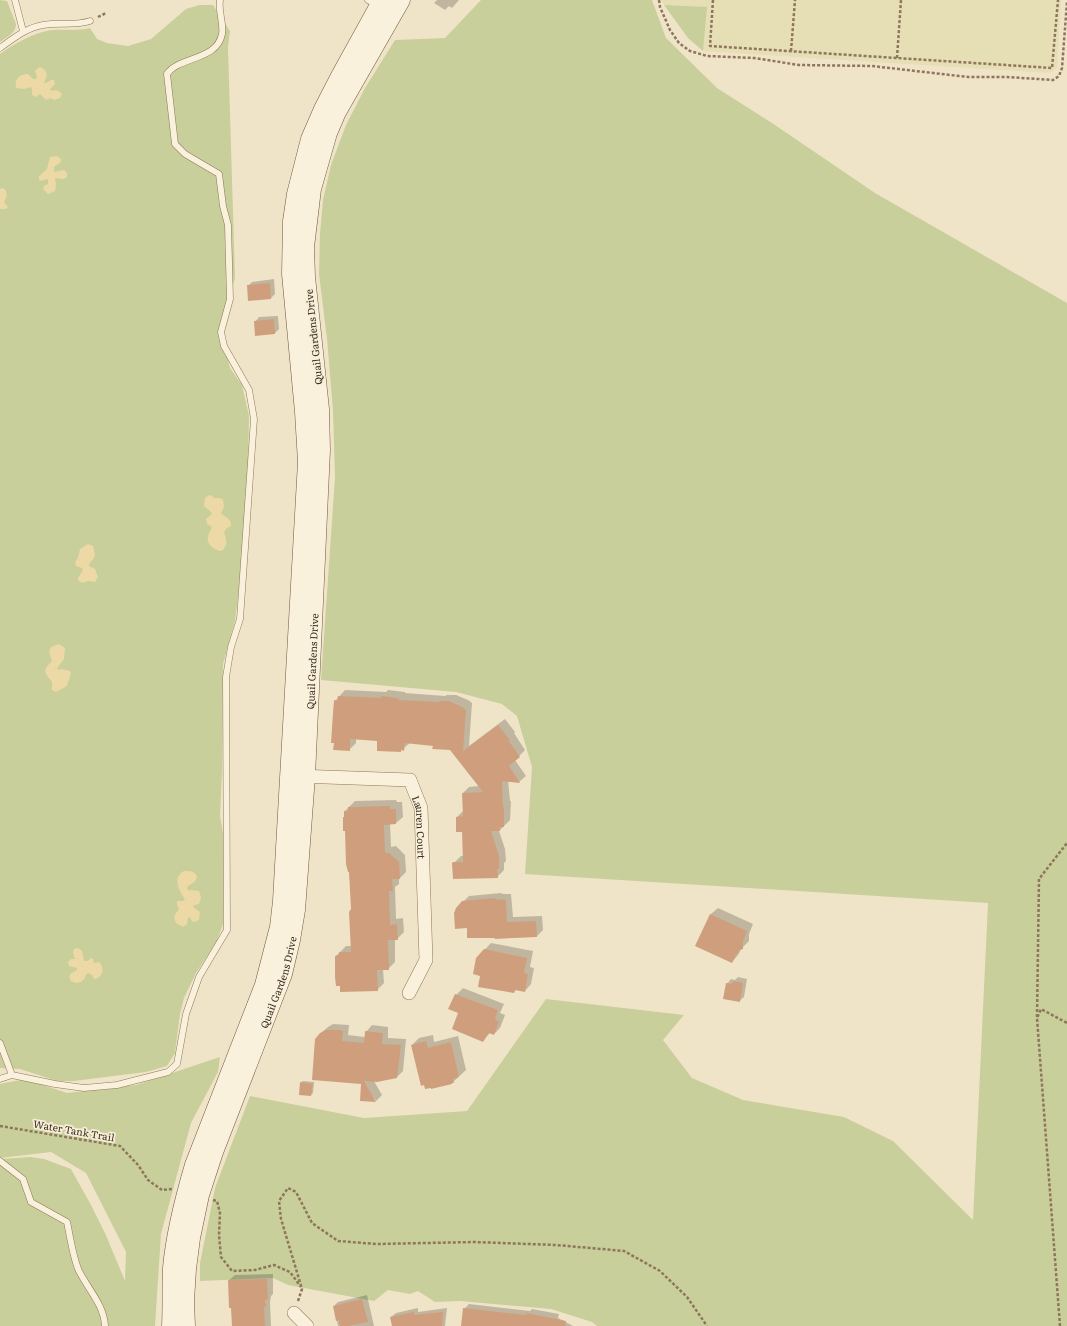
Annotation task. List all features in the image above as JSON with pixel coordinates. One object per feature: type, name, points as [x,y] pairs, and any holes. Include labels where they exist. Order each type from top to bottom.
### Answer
[{"type":"main road","name":"Quail Gardens Drive","points":[[171,1326],[172,1268],[178,1227],[186,1192],[194,1165],[264,985],[279,927],[298,776],[321,450],[320,409],[306,277],[305,247],[312,189],[328,133],[385,6]]},
{"type":"main road","name":"Quail Gardens Drive","points":[[186,1326],[185,1301],[187,1269],[191,1238],[200,1195],[214,1152],[278,988],[292,940],[300,876],[298,776]]},
{"type":"street","name":"Lauren Court","points":[[298,776],[410,780],[421,808],[426,960],[410,993]]},
{"type":"street","points":[[294,1313],[307,1326]]},
{"type":"lane","points":[[15,0],[23,31]]},
{"type":"lane","points":[[0,1079],[12,1075],[55,1084],[84,1088],[117,1085],[168,1072],[177,1064],[186,1014],[199,977],[227,930],[226,677],[231,648],[240,619],[254,419],[249,390],[224,346],[220,332],[230,299],[228,225],[223,206],[219,174],[185,154],[175,144],[167,74],[171,67],[207,54],[217,44],[222,34],[220,0]]},
{"type":"lane","points":[[0,48],[23,31],[44,25],[83,23],[90,21]]},
{"type":"lane","points":[[0,1043],[12,1075]]},
{"type":"lane","points":[[0,1161],[23,1179],[31,1202],[67,1222],[78,1269],[90,1292],[99,1304],[104,1316],[105,1326]]},
{"type":"path","points":[[658,0],[670,30],[679,43],[690,52],[707,56],[754,58],[799,65],[872,66],[968,77],[1007,77],[1048,80],[1054,80],[1059,76],[1062,68],[1067,2]]},
{"type":"path","points":[[713,0],[710,46],[1052,68],[1058,0]]},
{"type":"path","points":[[791,51],[795,0]]},
{"type":"path","points":[[897,58],[901,0]]},
{"type":"path","points":[[1060,1326],[1037,1018],[1039,879],[1067,843]]},
{"type":"path","points":[[1037,1018],[1041,1009],[1067,1023]]},
{"type":"path","name":"Water Tank Trail","points":[[0,1126],[120,1146],[138,1165],[148,1180],[162,1190],[175,1188]]},
{"type":"path","points":[[207,1198],[217,1201],[220,1213],[219,1235],[221,1257],[232,1271],[255,1270],[274,1265],[290,1272],[302,1289],[281,1219],[279,1201],[288,1188],[296,1192],[312,1223],[338,1241],[377,1244],[474,1242],[556,1245],[624,1251],[660,1271],[687,1297],[706,1326]]},
{"type":"shaded area","points":[[661,0],[1061,0],[1057,68],[1049,73],[703,51],[688,38]]},
{"type":"green space","points":[[0,0],[7,1],[16,27],[13,32],[0,42]]},
{"type":"green space","points":[[481,0],[652,0],[666,38],[717,88],[772,123],[875,193],[1067,303],[1067,1326],[597,1326],[592,1322],[551,1309],[460,1301],[435,1302],[418,1291],[410,1294],[388,1290],[374,1301],[288,1285],[273,1278],[200,1281],[200,1263],[215,1188],[250,1096],[364,1118],[467,1111],[546,999],[684,1015],[663,1040],[692,1078],[743,1100],[844,1117],[893,1141],[973,1220],[988,903],[525,874],[532,767],[517,716],[502,704],[456,692],[321,680],[335,477],[333,411],[327,339],[319,274],[323,200],[331,165],[346,125],[365,88],[395,40],[445,38]]},
{"type":"green space","points":[[199,5],[213,5],[230,31],[228,47],[235,278],[221,331],[230,368],[242,385],[249,416],[247,522],[235,621],[223,664],[220,816],[223,833],[223,924],[217,941],[196,973],[184,998],[180,1014],[175,1053],[167,1066],[146,1072],[74,1081],[57,1081],[20,1069],[0,1068],[0,54],[25,39],[53,30],[90,28],[97,39],[107,43],[128,46],[151,39],[186,9]]},
{"type":"green space","points":[[664,5],[707,7],[703,51],[688,38]]},
{"type":"green space","points":[[220,1057],[218,1072],[191,1123],[161,1234],[155,1326],[0,1326],[0,1159],[30,1157],[44,1159],[71,1169],[105,1233],[125,1281],[126,1252],[86,1173],[51,1152],[0,1158],[0,1084],[25,1079],[67,1093],[136,1085]]},
{"type":"sand","points":[[40,67],[45,70],[47,75],[44,83],[54,80],[55,84],[50,89],[52,91],[56,90],[60,92],[62,94],[60,98],[54,100],[51,98],[46,100],[40,94],[36,97],[32,95],[31,87],[24,89],[16,88],[16,82],[22,75],[28,74],[33,79],[36,79],[37,77],[35,71]]},
{"type":"sand","points":[[57,156],[61,159],[61,162],[54,167],[54,172],[64,170],[67,173],[67,177],[64,179],[55,178],[55,191],[48,194],[43,189],[44,186],[48,184],[48,180],[41,181],[39,180],[39,176],[47,169],[50,157]]},
{"type":"sand","points":[[3,188],[6,191],[7,196],[4,202],[8,207],[6,209],[0,209],[0,189]]},
{"type":"sand","points":[[209,495],[223,500],[224,507],[221,513],[231,523],[231,526],[224,532],[226,544],[222,551],[214,548],[208,542],[208,536],[212,527],[207,524],[206,519],[212,514],[204,506],[205,498]]},
{"type":"sand","points":[[88,544],[93,546],[95,554],[89,566],[95,569],[98,577],[95,582],[88,581],[82,583],[78,580],[78,578],[83,570],[82,568],[76,566],[75,562],[78,558],[80,549]]},
{"type":"sand","points":[[59,644],[65,648],[64,659],[57,668],[58,670],[61,669],[70,671],[71,673],[67,686],[56,692],[52,690],[52,682],[47,676],[45,669],[52,661],[49,652],[51,647]]},
{"type":"sand","points":[[184,871],[192,872],[196,875],[197,877],[195,881],[187,888],[188,890],[199,891],[201,897],[199,904],[194,905],[193,907],[200,912],[199,920],[194,922],[190,917],[188,918],[187,924],[183,927],[176,923],[174,918],[179,909],[177,901],[183,901],[185,899],[179,888],[177,880],[180,874]]},
{"type":"sand","points":[[78,948],[82,951],[84,961],[92,958],[94,963],[99,962],[101,964],[102,972],[99,977],[94,979],[92,975],[88,973],[81,982],[76,983],[71,981],[70,975],[77,970],[77,968],[69,966],[68,962],[71,959],[75,959],[73,953],[74,949]]},
{"type":"building","points":[[270,283],[271,299],[248,301],[247,285]]},
{"type":"building","points":[[274,319],[275,334],[255,336],[254,321]]},
{"type":"building","points":[[338,696],[381,698],[381,696],[399,700],[449,701],[466,710],[463,751],[498,725],[510,740],[508,740],[520,757],[509,766],[520,783],[502,781],[504,827],[500,827],[500,831],[491,831],[499,856],[499,869],[497,869],[498,878],[453,879],[452,863],[463,862],[462,832],[456,832],[456,817],[463,816],[462,793],[483,792],[450,750],[432,749],[433,746],[405,743],[404,751],[401,750],[401,752],[377,751],[377,741],[350,739],[350,751],[333,750],[334,743],[331,743],[334,700],[337,701]]},
{"type":"building","points":[[390,806],[390,809],[396,809],[396,824],[384,825],[385,853],[389,853],[399,862],[400,879],[392,879],[393,891],[389,891],[390,925],[397,924],[398,940],[388,940],[389,970],[377,970],[378,991],[340,992],[340,986],[336,986],[335,956],[339,955],[339,952],[351,952],[349,912],[351,909],[349,872],[346,864],[345,831],[343,831],[344,811],[348,811],[348,807]]},
{"type":"building","points":[[495,898],[497,900],[505,899],[506,901],[507,922],[536,921],[537,937],[494,939],[495,938],[467,938],[467,928],[455,929],[454,913],[462,901]]},
{"type":"building","points":[[710,914],[747,931],[743,942],[743,949],[739,950],[732,963],[695,946]]},
{"type":"building","points":[[484,949],[527,958],[524,973],[528,974],[525,992],[515,990],[514,993],[478,987],[480,976],[473,974],[476,958]]},
{"type":"building","points":[[733,981],[743,983],[740,1002],[723,999],[726,983],[732,984]]},
{"type":"building","points":[[455,994],[498,1010],[495,1019],[499,1022],[494,1035],[489,1033],[483,1042],[452,1029],[458,1013],[448,1009]]},
{"type":"building","points":[[326,1030],[343,1031],[342,1041],[364,1043],[365,1031],[383,1033],[382,1044],[401,1045],[397,1078],[377,1082],[364,1081],[376,1102],[360,1101],[361,1084],[312,1080],[315,1039],[320,1033]]},
{"type":"building","points":[[426,1041],[428,1048],[451,1042],[459,1077],[453,1079],[454,1083],[431,1089],[425,1089],[424,1085],[421,1086],[411,1045]]},
{"type":"building","points":[[300,1082],[313,1084],[311,1096],[299,1095]]},
{"type":"building","points":[[267,1279],[268,1300],[265,1300],[266,1307],[264,1307],[265,1326],[232,1326],[231,1308],[229,1308],[228,1280]]},
{"type":"building","points":[[362,1299],[368,1322],[340,1326],[339,1320],[336,1321],[333,1306]]},
{"type":"building","points":[[463,1308],[526,1315],[527,1313],[566,1321],[565,1326],[461,1326]]},
{"type":"building","points":[[414,1312],[414,1315],[443,1312],[442,1326],[392,1326],[390,1317]]}]
